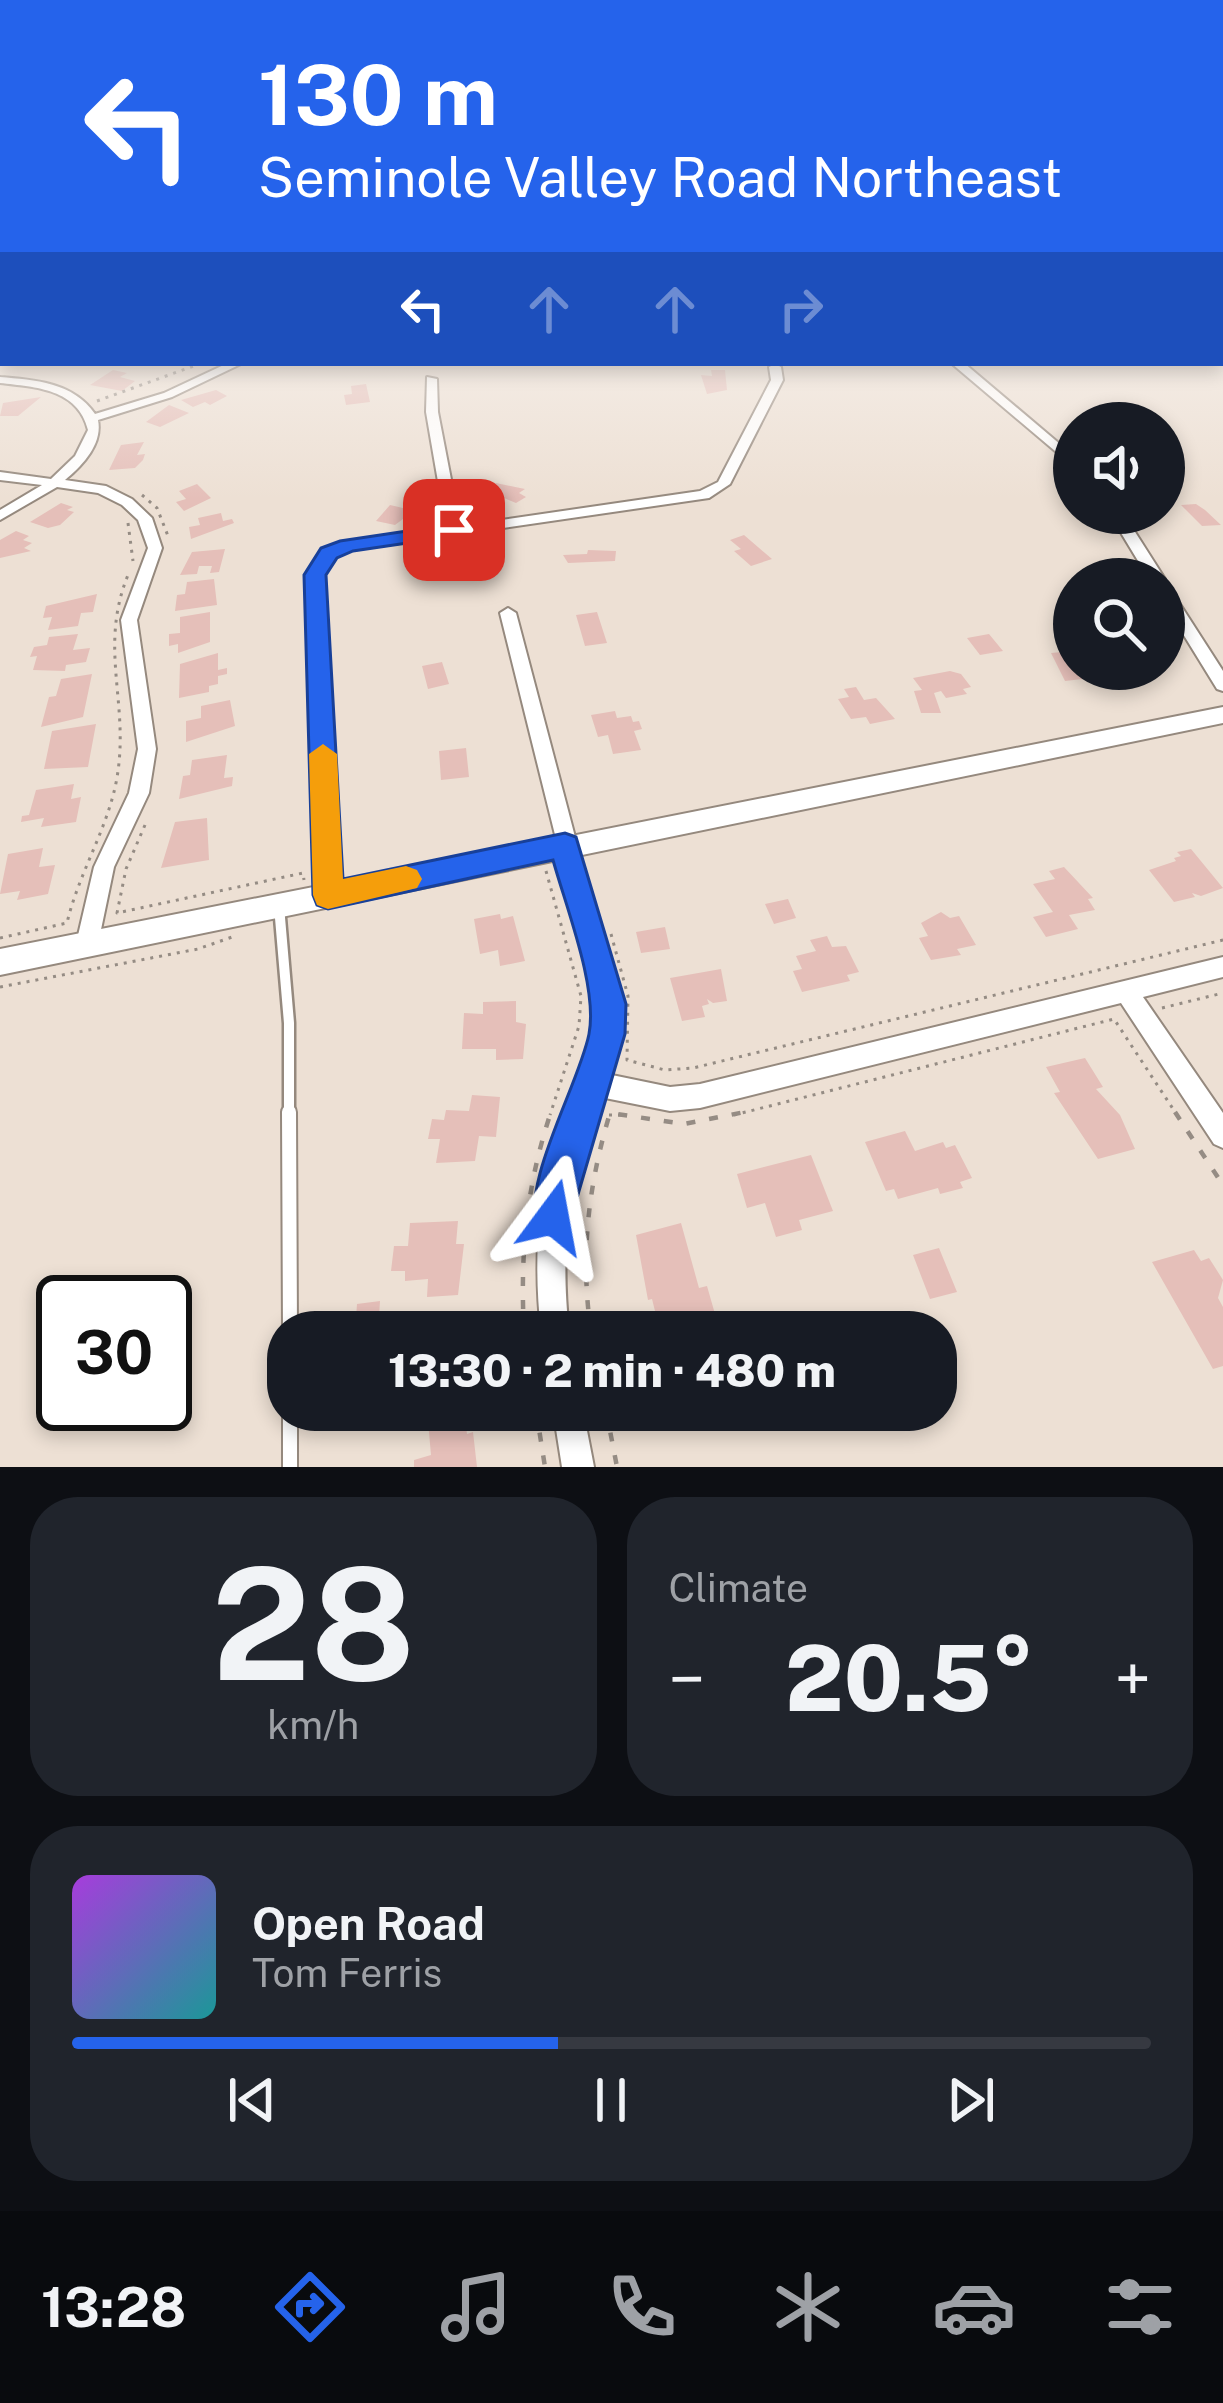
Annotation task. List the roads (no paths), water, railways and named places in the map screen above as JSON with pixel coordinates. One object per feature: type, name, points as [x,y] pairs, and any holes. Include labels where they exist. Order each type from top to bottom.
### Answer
[{"type":"street","points":[[91,414],[209,366]]},
{"type":"street","points":[[91,414],[168,394],[230,366]]},
{"type":"street","points":[[961,366],[1053,445]]},
{"type":"street","points":[[316,889],[315,575],[329,553],[348,545],[686,499],[716,490],[777,380],[775,368]]},
{"type":"street","points":[[431,379],[432,412],[454,530]]},
{"type":"street","points":[[0,380],[62,392],[91,414]]},
{"type":"street","points":[[0,516],[58,480],[91,443],[91,414]]},
{"type":"street","points":[[0,476],[101,489],[145,518],[155,548],[129,620],[147,749],[139,794],[104,867],[87,944]]},
{"type":"street","points":[[508,614],[557,856],[608,1004],[607,1034],[553,1217],[555,1311]]},
{"type":"street","points":[[1185,624],[1223,685]]},
{"type":"street","points":[[0,962],[279,906],[316,889],[557,856],[1223,716]]},
{"type":"street","points":[[591,1084],[670,1099],[700,1096],[1223,967]]},
{"type":"street","points":[[1126,991],[1223,1135]]},
{"type":"street","points":[[572,1431],[578,1467]]},
{"type":"lane","points":[[279,906],[289,1023],[290,1311]]},
{"type":"lane","points":[[290,1431],[290,1467]]}]
